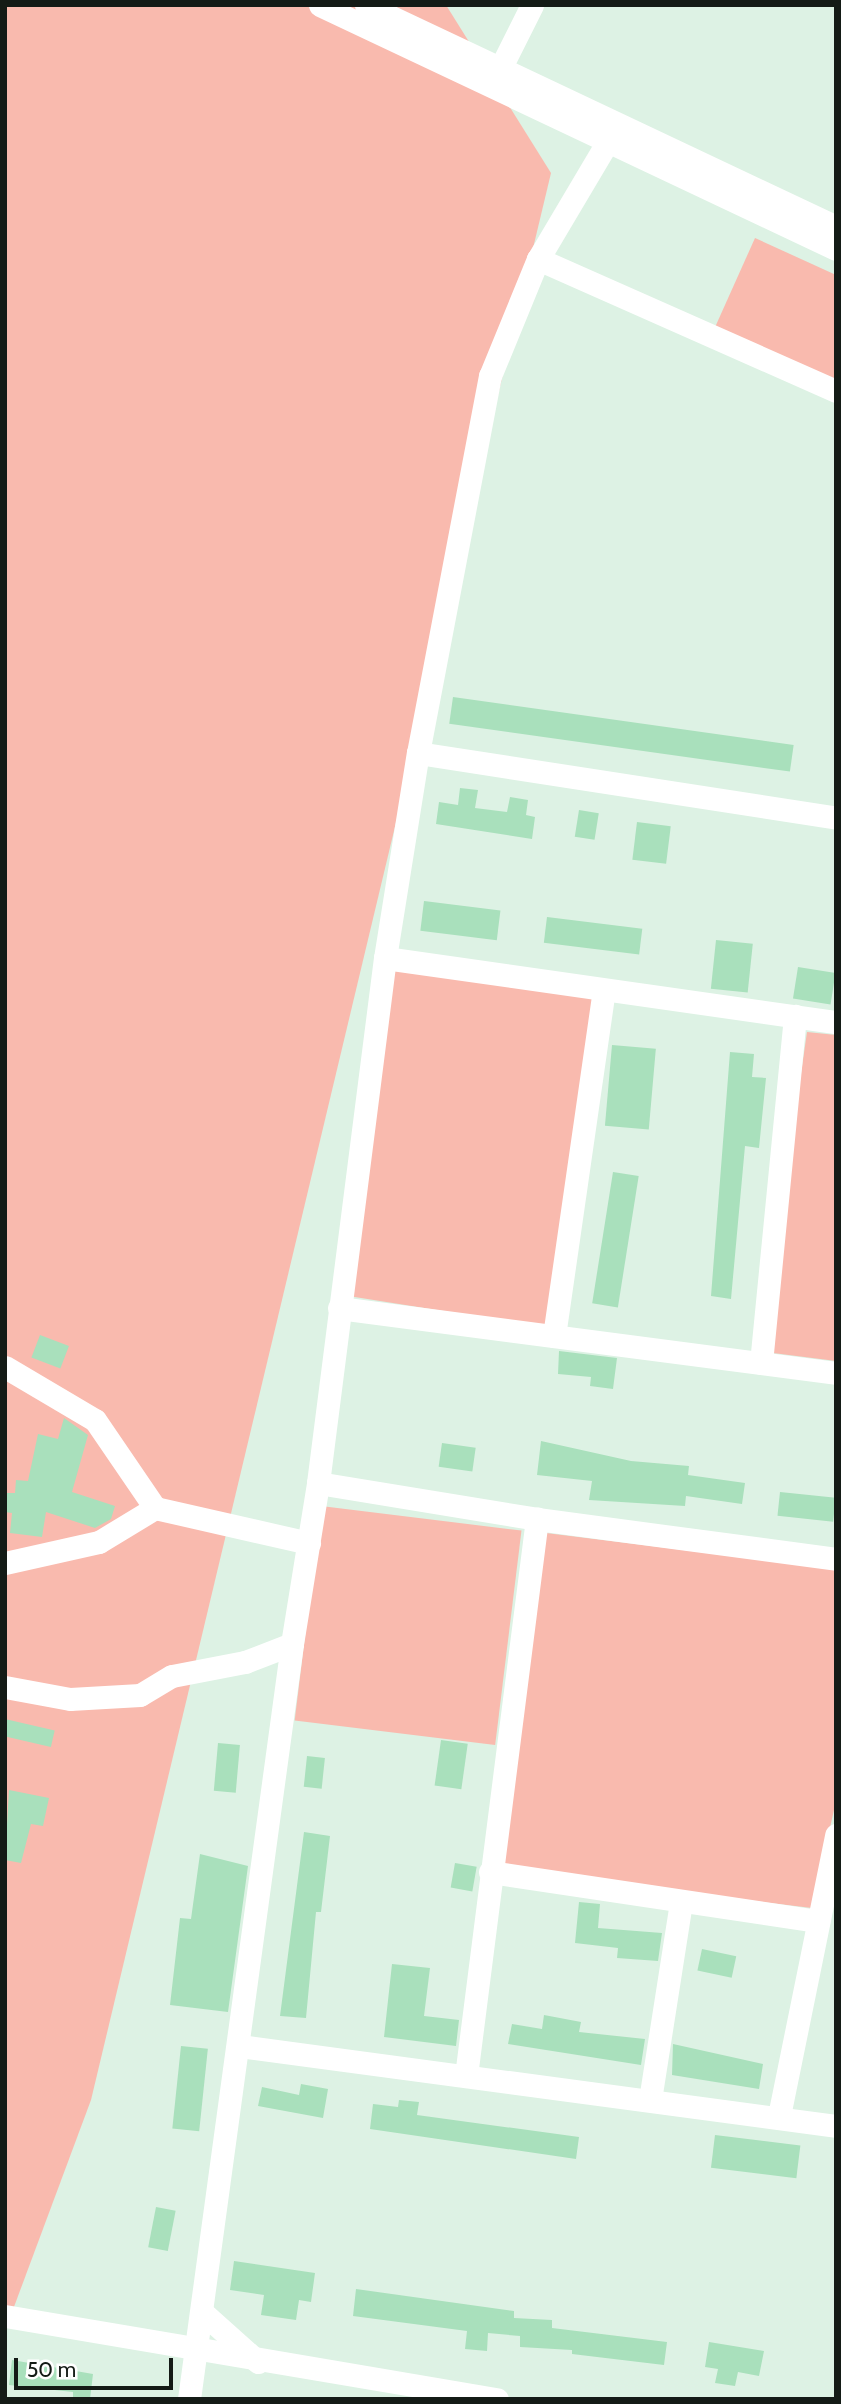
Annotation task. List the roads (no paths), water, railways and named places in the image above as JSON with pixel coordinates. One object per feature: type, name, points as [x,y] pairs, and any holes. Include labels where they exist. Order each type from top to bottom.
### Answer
[{"type":"street","points":[[320,5],[495,77],[836,227]]},
{"type":"street","points":[[366,5],[608,141],[836,249]]},
{"type":"street","points":[[495,77],[532,5]]},
{"type":"street","points":[[189,2399],[292,1644],[318,1483],[385,958],[418,753],[490,376],[538,259],[608,141]]},
{"type":"street","points":[[538,259],[836,391]]},
{"type":"street","points":[[418,753],[836,818]]},
{"type":"street","points":[[385,958],[836,1022]]},
{"type":"street","points":[[554,1336],[604,991]]},
{"type":"street","points":[[761,1363],[795,1016]]},
{"type":"street","points":[[339,1308],[836,1373]]},
{"type":"street","points":[[5,1367],[95,1420],[155,1508],[309,1542]]},
{"type":"street","points":[[318,1483],[537,1519],[836,1559]]},
{"type":"street","points":[[5,1563],[99,1542],[155,1508]]},
{"type":"street","points":[[466,2076],[537,1519]]},
{"type":"street","points":[[5,1687],[70,1699],[140,1695],[172,1676],[245,1662],[292,1644]]},
{"type":"street","points":[[779,2116],[836,1835]]},
{"type":"street","points":[[490,1872],[818,1921]]},
{"type":"street","points":[[650,2100],[681,1901]]},
{"type":"street","points":[[239,2046],[779,2116],[836,2126]]},
{"type":"street","points":[[202,2312],[258,2362]]},
{"type":"street","points":[[5,2316],[258,2362],[497,2399]]}]
